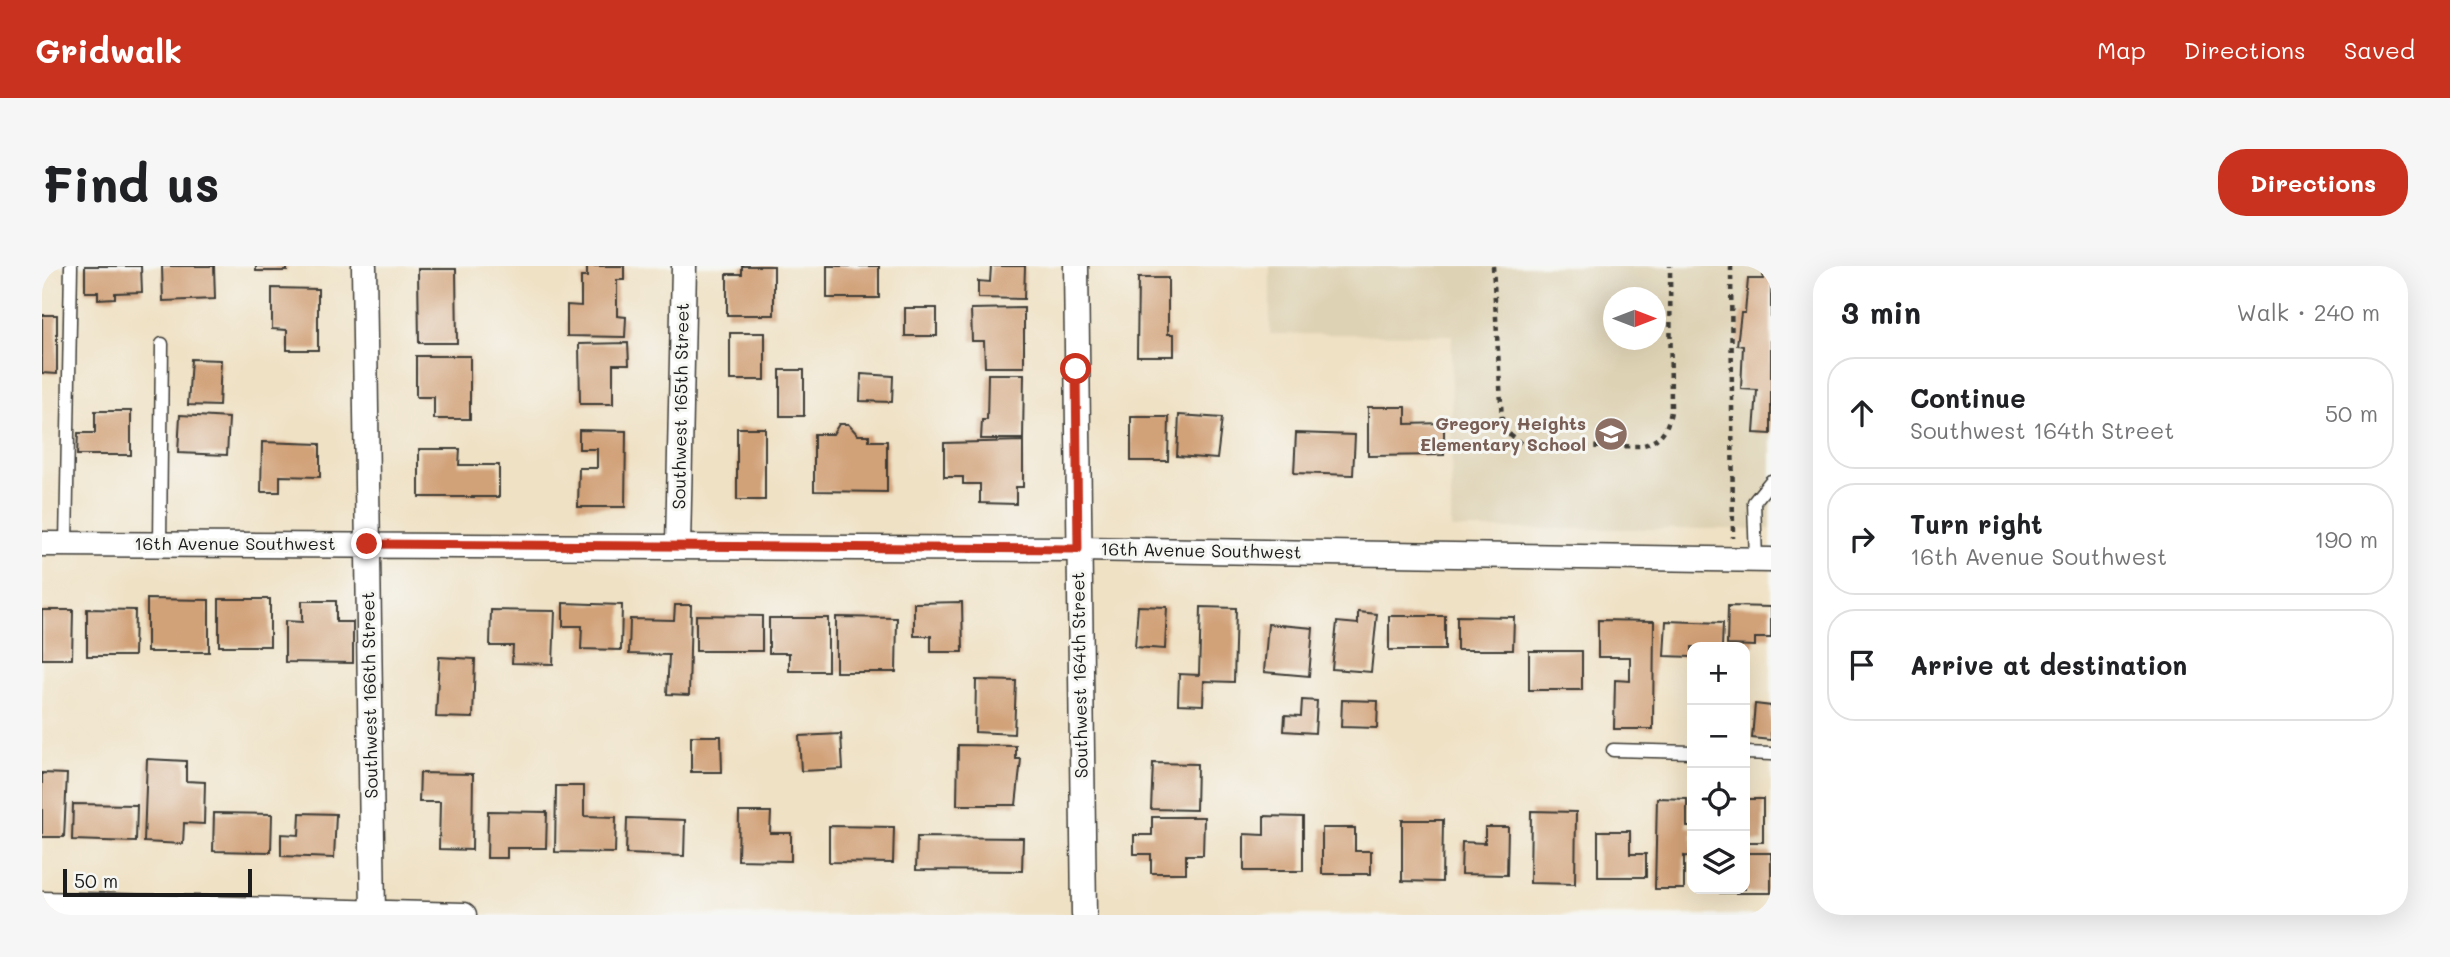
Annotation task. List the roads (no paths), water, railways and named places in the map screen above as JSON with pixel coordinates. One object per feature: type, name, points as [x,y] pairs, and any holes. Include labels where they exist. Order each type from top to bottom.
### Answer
[{"type":"street","name":"Southwest 166th Street","points":[[364,266],[373,914]]},
{"type":"street","name":"Southwest 165th Street","points":[[678,546],[684,266]]},
{"type":"street","name":"Southwest 164th Street","points":[[1076,266],[1084,915]]},
{"type":"street","name":"16th Avenue Southwest","points":[[54,544],[1078,549],[1753,560]]},
{"type":"street","points":[[42,904],[464,915]]},
{"type":"lane","points":[[54,544],[71,266]]},
{"type":"lane","points":[[160,544],[162,344]]},
{"type":"lane","points":[[1753,560],[1754,502],[1771,481]]},
{"type":"lane","points":[[1613,750],[1687,752]]},
{"type":"lane","points":[[1750,753],[1771,754]]},
{"type":"place","name":"Gregory Heights Elementary School","points":[[1611,434]]}]
